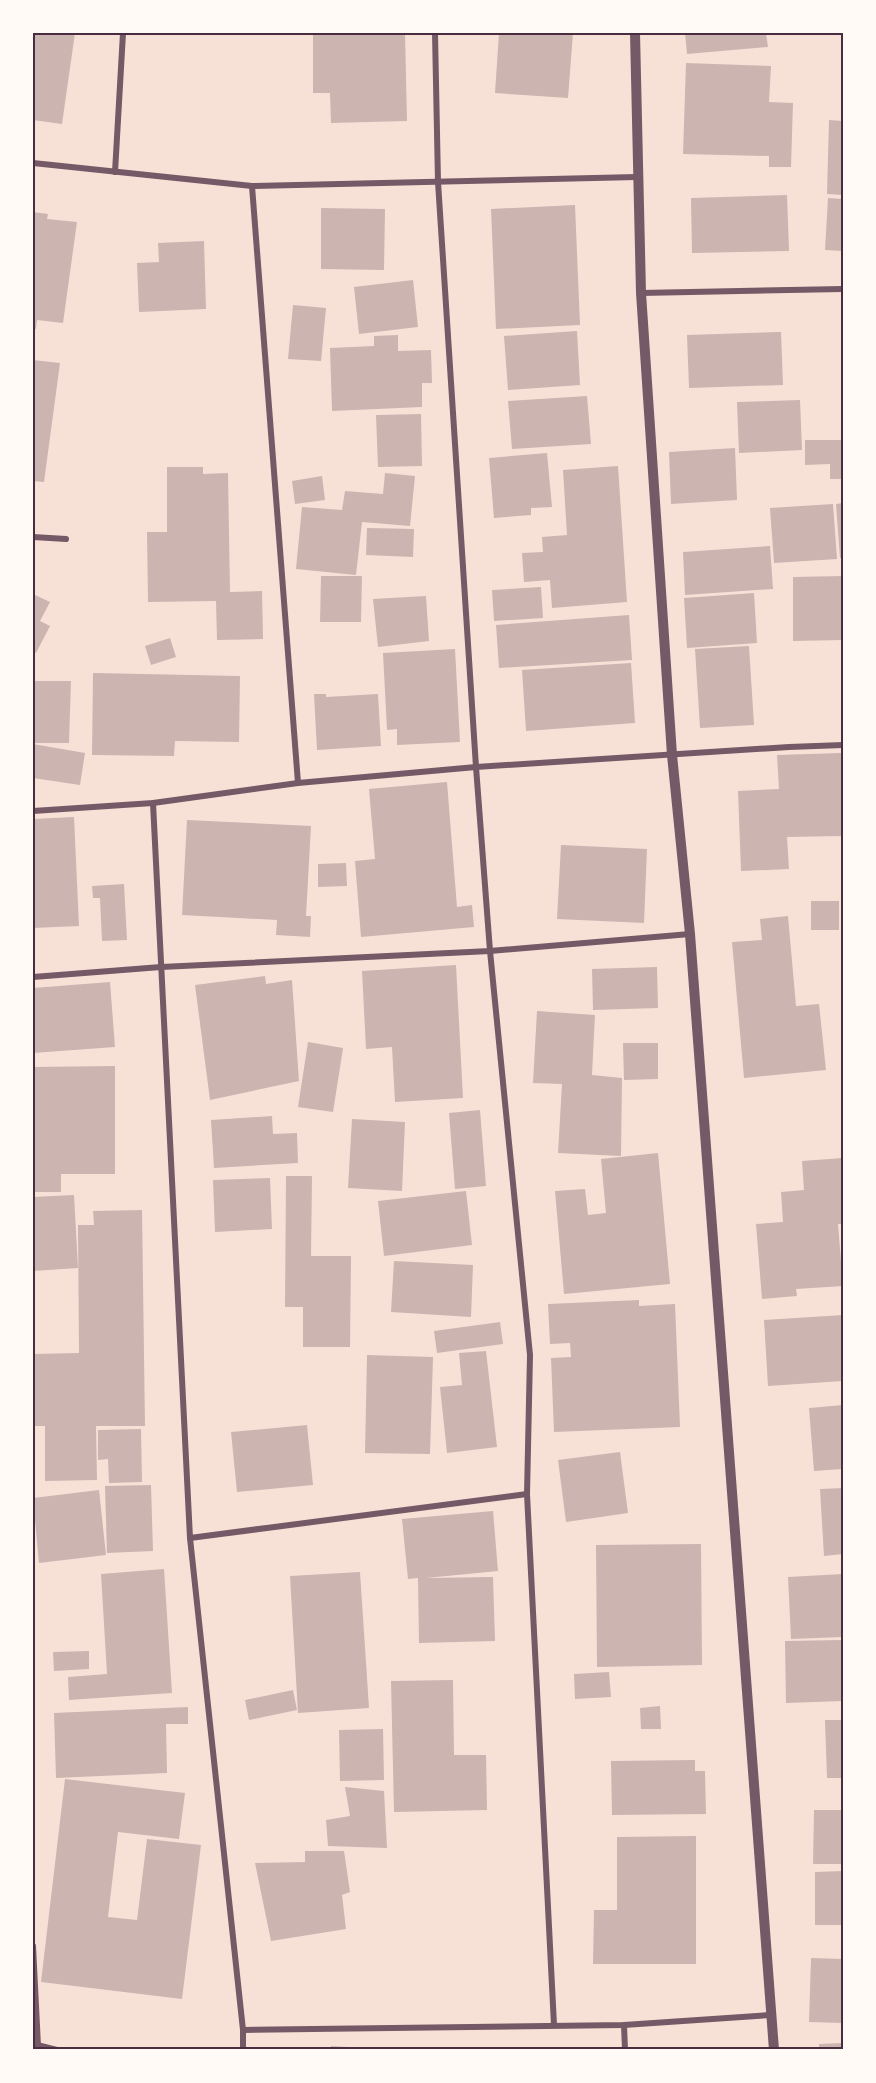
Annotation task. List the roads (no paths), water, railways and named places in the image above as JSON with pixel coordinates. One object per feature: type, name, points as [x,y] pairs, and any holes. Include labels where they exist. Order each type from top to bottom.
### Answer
[{"type":"street","points":[[115,172],[123,33]]},
{"type":"street","points":[[435,33],[438,182],[476,767],[490,951],[530,1355],[527,1494],[554,2025]]},
{"type":"street","points":[[634,33],[641,293],[672,755],[690,934],[774,2050]]},
{"type":"street","points":[[33,163],[252,186],[637,177]]},
{"type":"street","points":[[252,186],[298,783]]},
{"type":"street","points":[[641,293],[843,289]]},
{"type":"street","points":[[33,537],[66,539]]},
{"type":"street","points":[[33,811],[153,803],[298,783],[476,767],[843,745]]},
{"type":"street","points":[[153,803],[189,1538],[243,2030],[243,2050]]},
{"type":"street","points":[[33,977],[161,967],[490,951],[690,934]]},
{"type":"street","points":[[189,1538],[527,1494]]},
{"type":"street","points":[[33,1946],[36,2045],[57,2050]]},
{"type":"street","points":[[243,2030],[624,2025],[771,2015]]},
{"type":"street","points":[[624,2025],[625,2050]]}]
